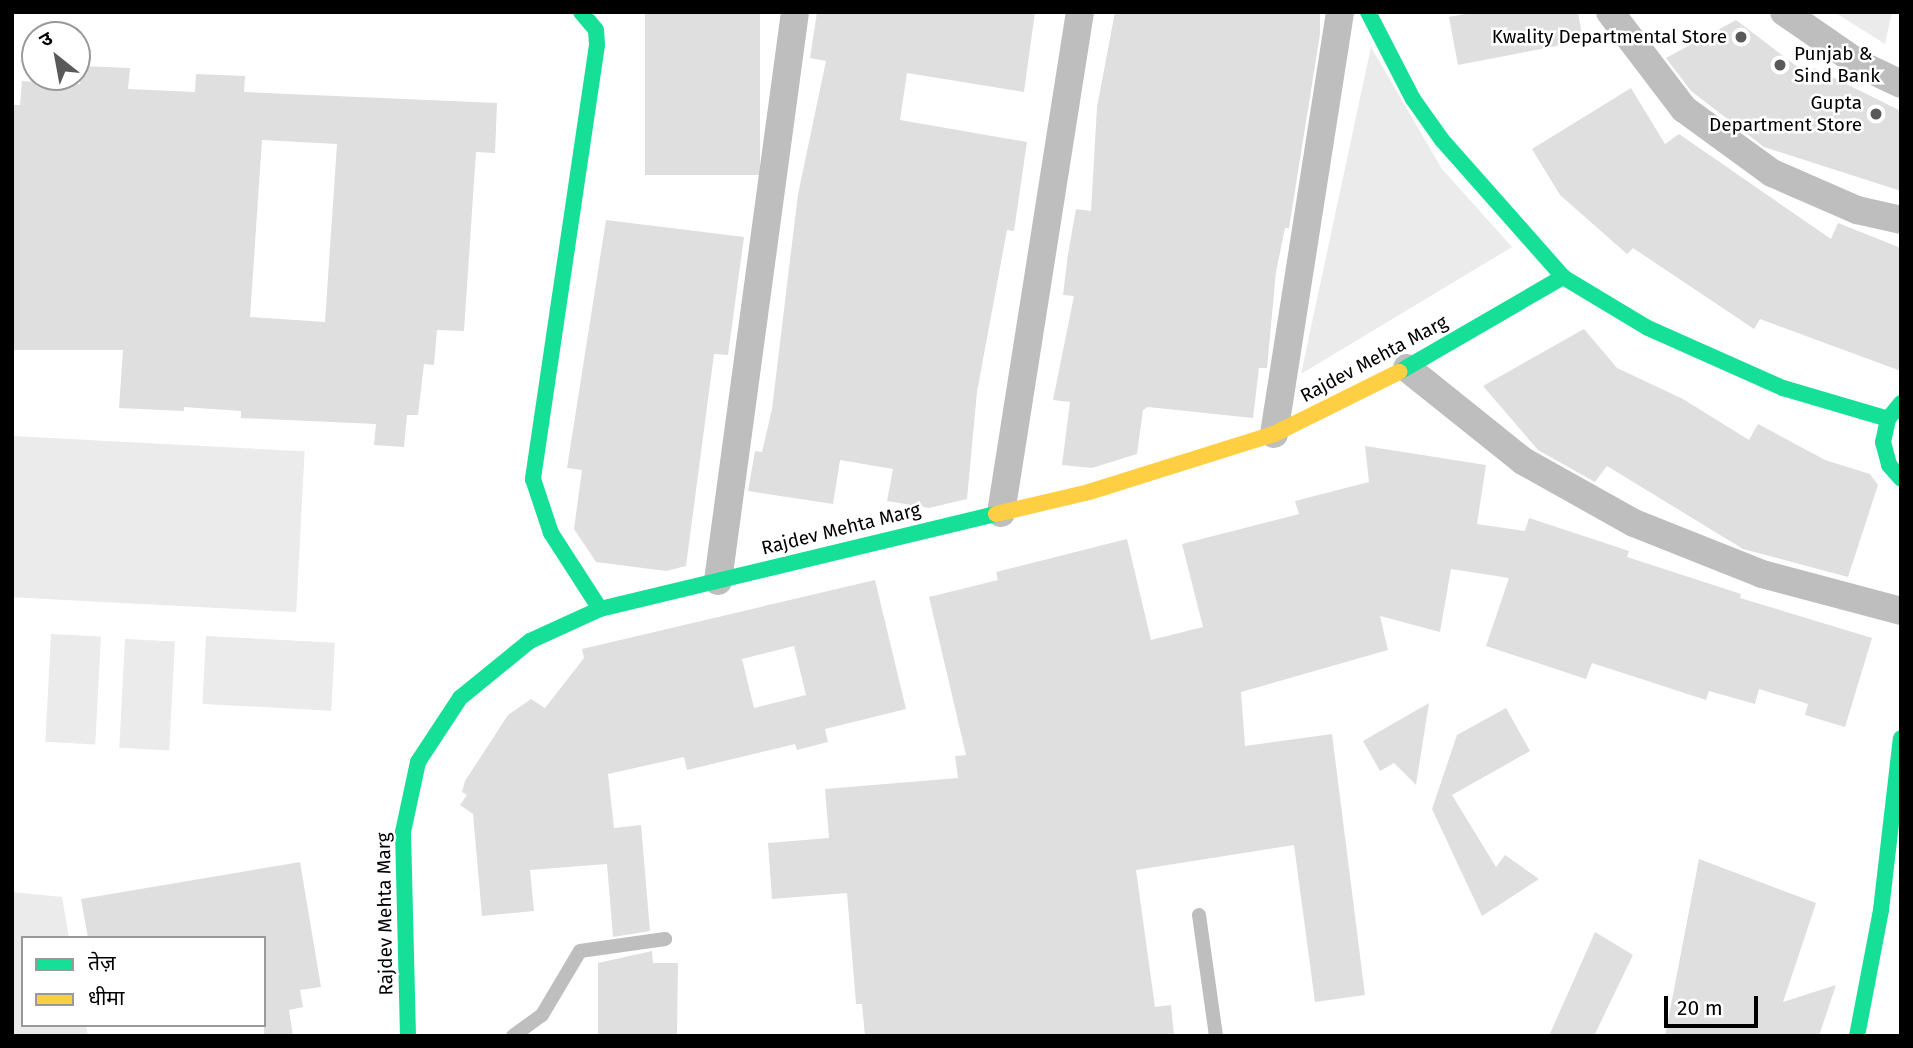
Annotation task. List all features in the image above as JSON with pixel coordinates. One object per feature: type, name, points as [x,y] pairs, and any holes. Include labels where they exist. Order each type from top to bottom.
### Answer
[{"type":"street","points":[[581,12],[596,30],[597,45],[533,479],[551,533],[600,609]]},
{"type":"street","points":[[718,581],[795,12]]},
{"type":"street","points":[[1001,513],[1080,12]]},
{"type":"street","points":[[1274,434],[1340,12]]},
{"type":"street","points":[[1368,12],[1413,99],[1442,139],[1563,277],[1648,328],[1770,382],[1888,419]]},
{"type":"street","points":[[1610,12],[1684,109],[1772,173],[1857,210],[1901,220]]},
{"type":"street","points":[[1784,12],[1861,65],[1901,84]]},
{"type":"street","name":"Rajdev Mehta Marg","points":[[408,1036],[403,832],[418,762],[460,698],[530,641],[600,609],[1001,513],[1274,434],[1407,368],[1563,277]]},
{"type":"street","points":[[1407,368],[1523,461],[1634,523],[1773,578],[1901,611]]},
{"type":"street","points":[[1901,403],[1888,419],[1883,442],[1889,464],[1901,480]]},
{"type":"street","points":[[1857,1036],[1891,910],[1900,754]]},
{"type":"lane","points":[[1199,915],[1216,1036]]},
{"type":"lane","points":[[513,1036],[542,1015],[580,951],[665,939]]},
{"type":"shaded area","points":[[1834,12],[1892,12],[1885,44]]},
{"type":"shaded area","points":[[1371,47],[1442,169],[1512,247],[1301,374]]},
{"type":"shaded area","points":[[12,436],[305,451],[296,612],[12,597]]},
{"type":"shaded area","points":[[51,634],[101,637],[95,744],[45,742]]},
{"type":"shaded area","points":[[206,636],[335,643],[331,711],[202,704]]},
{"type":"shaded area","points":[[125,639],[175,642],[169,750],[119,748]]},
{"type":"shaded area","points":[[12,892],[62,897],[69,936],[21,936],[21,1027],[86,1027],[88,1036],[12,1036]]},
{"type":"building","points":[[645,12],[760,12],[760,175],[645,175]]},
{"type":"building","points":[[817,12],[1035,12],[1024,92],[907,73],[900,120],[1027,142],[1014,231],[1007,230],[977,392],[967,499],[929,508],[887,501],[893,469],[840,460],[833,504],[748,491],[755,451],[762,452],[772,409],[798,194],[826,61],[810,58]]},
{"type":"building","points":[[1115,12],[1320,12],[1320,34],[1289,228],[1285,228],[1276,272],[1267,368],[1259,368],[1253,418],[1148,407],[1143,410],[1137,454],[1092,468],[1062,465],[1070,402],[1053,400],[1074,296],[1063,295],[1068,254],[1076,209],[1091,211],[1097,107]]},
{"type":"building","points":[[1476,12],[1578,12],[1583,41],[1458,65],[1449,17]]},
{"type":"building","points":[[1736,20],[1808,75],[1814,68],[1901,111],[1901,191],[1764,147],[1691,91],[1666,58]]},
{"type":"building","points":[[91,66],[130,68],[128,89],[195,92],[196,74],[245,76],[244,92],[497,103],[495,153],[476,152],[464,331],[437,330],[434,365],[424,364],[418,415],[407,415],[404,447],[374,445],[376,424],[241,418],[241,411],[184,407],[184,411],[119,408],[123,350],[12,350],[12,105],[20,105],[21,91],[91,91]],"holes":[[[262,140],[337,144],[325,322],[250,317]]]},
{"type":"building","points":[[1631,88],[1665,144],[1679,134],[1831,239],[1838,223],[1901,248],[1901,371],[1760,319],[1754,329],[1633,248],[1627,254],[1560,195],[1532,149]]},
{"type":"building","points":[[606,220],[744,237],[728,355],[714,354],[686,566],[666,571],[596,562],[574,529],[582,470],[567,468]]},
{"type":"building","points":[[1584,329],[1617,368],[1683,399],[1749,440],[1758,424],[1825,460],[1870,474],[1878,485],[1848,577],[1743,549],[1607,466],[1595,482],[1538,450],[1483,386]]},
{"type":"building","points":[[1365,446],[1486,465],[1477,524],[1525,531],[1529,518],[1629,551],[1627,557],[1741,594],[1740,598],[1872,638],[1845,727],[1805,715],[1808,704],[1759,689],[1755,704],[1709,691],[1706,700],[1592,663],[1586,679],[1486,646],[1509,578],[1451,569],[1440,632],[1380,616],[1388,650],[1241,692],[1245,746],[1332,734],[1365,995],[1315,1002],[1294,845],[1136,870],[1155,1007],[1171,1005],[1174,1036],[865,1036],[862,1004],[856,1004],[847,893],[772,899],[768,843],[829,838],[825,789],[958,778],[955,756],[966,755],[929,597],[998,580],[996,572],[1127,539],[1151,640],[1203,627],[1182,544],[1299,514],[1295,501],[1369,482]]},
{"type":"building","points":[[875,580],[906,709],[825,729],[828,742],[797,750],[795,744],[687,770],[684,757],[608,774],[614,828],[641,825],[650,931],[613,937],[607,864],[530,870],[534,911],[482,916],[473,814],[460,805],[467,795],[462,792],[465,781],[508,715],[531,699],[545,708],[584,658],[582,649]],"holes":[[[794,646],[806,695],[754,708],[742,659]]]},
{"type":"building","points":[[1429,703],[1416,785],[1394,763],[1380,771],[1363,741]]},
{"type":"building","points":[[1506,708],[1530,751],[1452,795],[1496,867],[1505,855],[1539,879],[1482,916],[1432,809],[1457,735]]},
{"type":"building","points":[[1699,859],[1816,903],[1783,1002],[1836,985],[1819,1036],[1665,1036]]},
{"type":"building","points":[[300,862],[321,987],[300,990],[303,1007],[289,1010],[293,1036],[264,1036],[266,936],[88,936],[81,899]]},
{"type":"building","points":[[1595,932],[1633,955],[1594,1036],[1549,1036]]},
{"type":"building","points":[[652,951],[653,963],[678,963],[677,1036],[598,1036],[598,963]]},
{"type":"traffic: fast","points":[[581,12],[596,30],[597,45],[533,479],[551,533],[600,609]]},
{"type":"traffic: fast","points":[[1368,12],[1413,99],[1442,140],[1563,277],[1648,328],[1783,388],[1888,419]]},
{"type":"traffic: fast","points":[[1399,372],[1563,277]]},
{"type":"traffic: fast","points":[[1901,403],[1888,419],[1883,442],[1889,465],[1901,479]]},
{"type":"traffic: fast","points":[[408,1036],[403,832],[418,762],[460,698],[530,641],[600,609],[996,514]]},
{"type":"traffic: fast","points":[[1857,1036],[1881,910],[1901,738]]},
{"type":"traffic: slow","points":[[996,514],[1089,492],[1274,434],[1399,372]]},
{"type":"place","name":"Kwality Departmental Store","points":[[1741,37]]},
{"type":"place","name":"Punjab & Sind Bank","points":[[1780,65]]},
{"type":"place","name":"Gupta Department Store","points":[[1876,114]]}]
